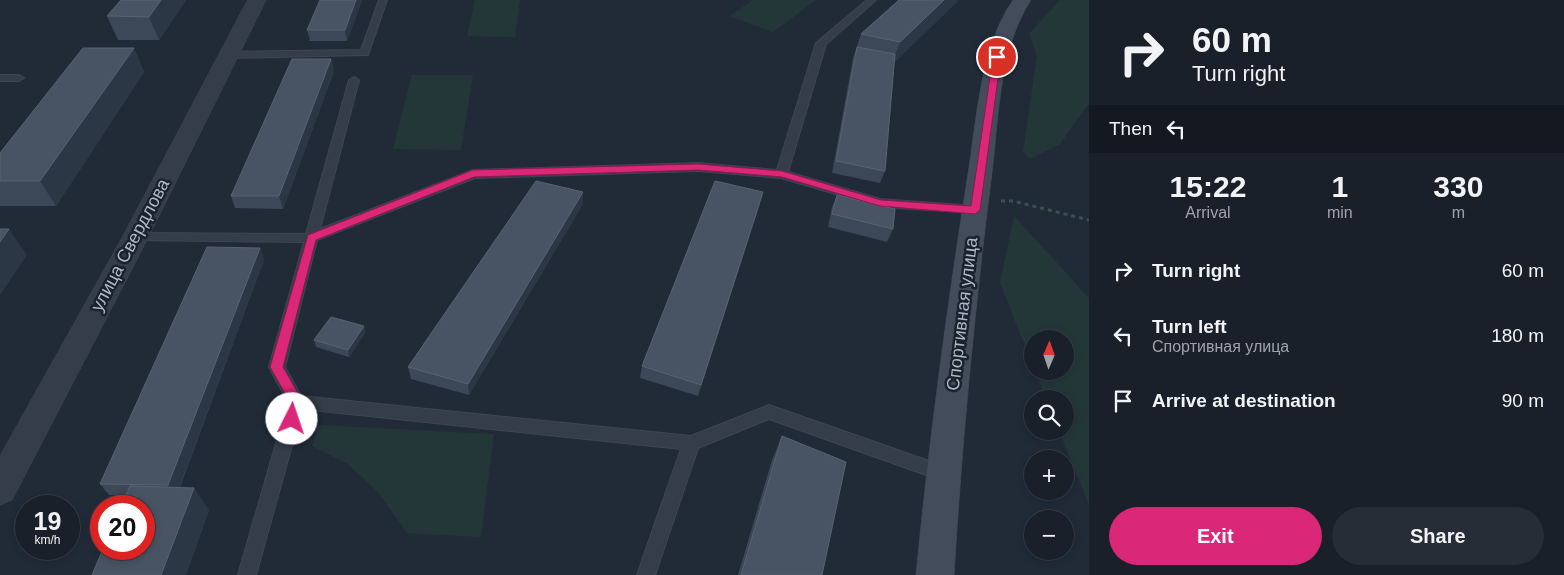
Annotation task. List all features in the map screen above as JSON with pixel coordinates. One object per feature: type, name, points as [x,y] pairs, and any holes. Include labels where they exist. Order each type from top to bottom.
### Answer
[{"type":"street","name":"улица Свердлова","points":[[0,489],[136,236],[257,0]]},
{"type":"street","name":"Спортивная улица","points":[[936,575],[943,473],[975,206],[997,57],[1016,9],[1022,0]]},
{"type":"lane","points":[[229,55],[365,54],[383,0]]},
{"type":"lane","points":[[782,174],[821,43],[872,0]]},
{"type":"lane","points":[[0,78],[18,78]]},
{"type":"lane","points":[[247,575],[296,402],[277,367],[354,80]]},
{"type":"lane","points":[[136,236],[311,238],[473,174],[698,167],[782,174],[880,203],[975,206]]},
{"type":"lane","points":[[296,402],[691,443],[769,412],[943,473]]},
{"type":"lane","points":[[646,575],[691,443]]},
{"type":"path","points":[[975,206],[1013,201],[1089,220]]},
{"type":"green space","points":[[475,0],[520,0],[515,37],[467,36]]},
{"type":"green space","points":[[753,0],[816,0],[773,32],[730,16]]},
{"type":"green space","points":[[1060,0],[1089,0],[1089,103],[1060,144],[1030,159],[1023,152],[1037,56],[1029,34]]},
{"type":"green space","points":[[412,75],[473,75],[461,150],[393,149]]},
{"type":"green space","points":[[1014,216],[1089,298],[1089,505],[1074,468],[1074,450],[1067,450],[1063,440],[1074,440],[1074,390],[1042,390],[1039,380],[1074,380],[1074,330],[1024,330],[1024,344],[1000,283]]},
{"type":"green space","points":[[318,425],[494,434],[481,537],[407,533],[378,492],[348,464],[312,446]]},
{"type":"building","points":[[121,0],[161,0],[149,17],[107,16]]},
{"type":"building","points":[[320,0],[356,0],[345,30],[307,30]]},
{"type":"building","points":[[899,0],[944,0],[900,42],[861,34]]},
{"type":"building","points":[[857,47],[895,54],[885,171],[836,161]]},
{"type":"building","points":[[83,48],[134,48],[40,181],[0,181],[0,153]]},
{"type":"building","points":[[292,59],[331,59],[279,196],[231,196]]},
{"type":"building","points":[[536,181],[583,192],[468,384],[408,367]]},
{"type":"building","points":[[715,181],[763,192],[701,385],[642,366]]},
{"type":"building","points":[[837,195],[895,209],[893,229],[832,214]]},
{"type":"building","points":[[0,229],[9,229],[0,242]]},
{"type":"building","points":[[207,247],[260,248],[168,485],[100,484]]},
{"type":"building","points":[[331,317],[364,326],[348,350],[314,340]]},
{"type":"building","points":[[782,436],[846,462],[822,575],[741,575]]},
{"type":"building","points":[[130,486],[194,488],[161,575],[92,575],[98,560],[155,560],[155,495],[126,495]]},
{"type":"route","points":[[292,419],[296,402],[277,367],[311,238],[473,174],[698,167],[782,174],[880,203],[975,210],[997,57]]}]
